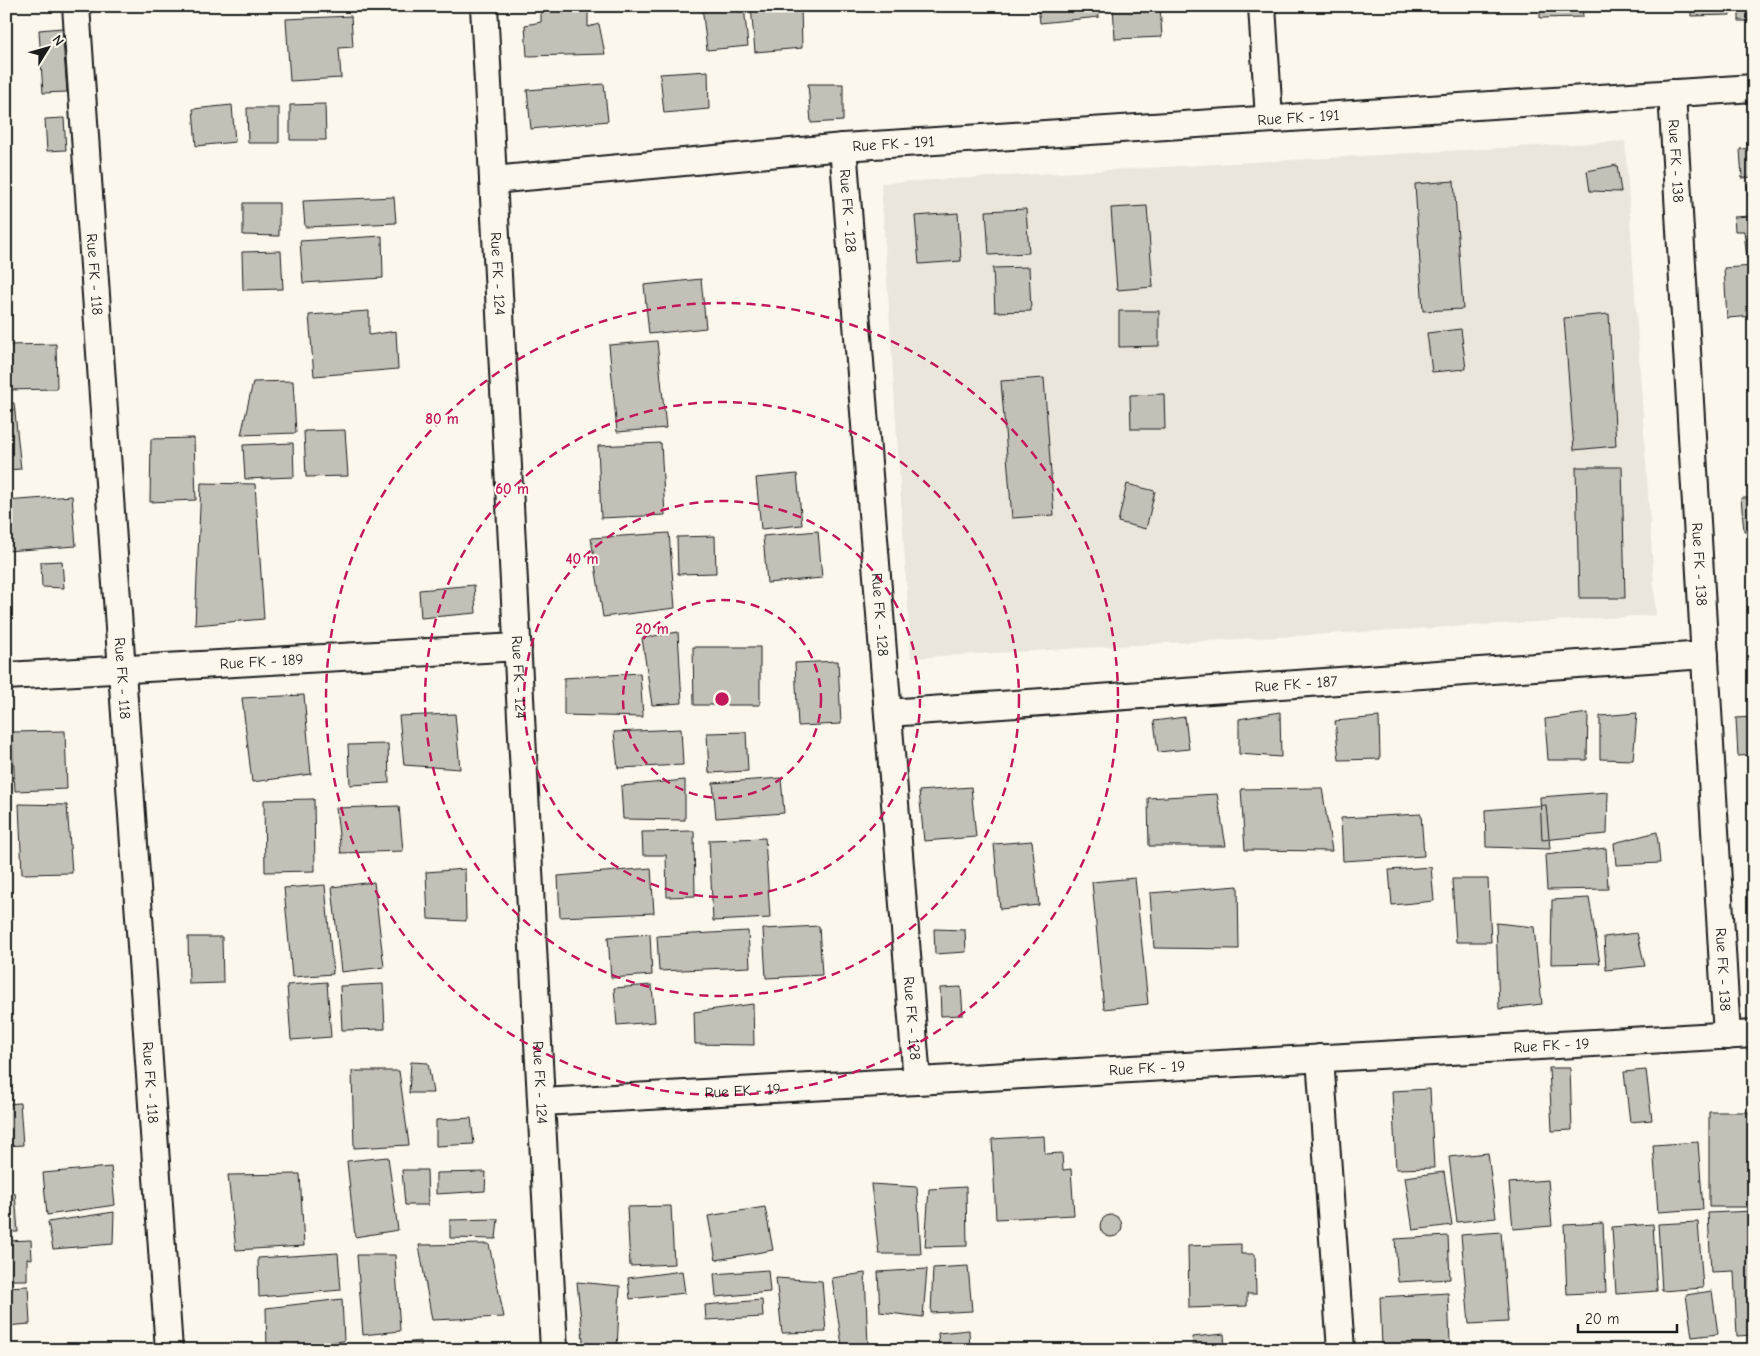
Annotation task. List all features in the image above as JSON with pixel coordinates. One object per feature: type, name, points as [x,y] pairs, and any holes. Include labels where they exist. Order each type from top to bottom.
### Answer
[{"type":"street","name":"Rue FK - 118","points":[[76,6],[169,1350]]},
{"type":"street","name":"Rue FK - 124","points":[[484,6],[554,1350]]},
{"type":"street","points":[[1262,6],[1269,119]]},
{"type":"street","name":"Rue FK - 191","points":[[493,180],[843,147],[1754,88]]},
{"type":"street","name":"Rue FK - 138","points":[[1672,93],[1727,1036]]},
{"type":"street","name":"Rue FK - 128","points":[[843,147],[918,1081]]},
{"type":"street","name":"Rue FK - 189","points":[[6,676],[518,647]]},
{"type":"street","name":"Rue FK - 187","points":[[888,713],[1704,655]]},
{"type":"street","name":"Rue FK - 19","points":[[542,1102],[1754,1034]]},
{"type":"street","points":[[1320,1058],[1342,1350]]},
{"type":"shaded area","points":[[1625,141],[1656,615],[911,658],[881,183]]},
{"type":"building","points":[[541,6],[588,6],[588,27],[599,24],[605,54],[527,56],[525,25],[541,22]]},
{"type":"building","points":[[702,6],[744,6],[748,46],[707,50]]},
{"type":"building","points":[[751,6],[801,6],[802,48],[755,52]]},
{"type":"building","points":[[1038,6],[1098,6],[1099,17],[1040,23]]},
{"type":"building","points":[[1113,6],[1160,6],[1162,37],[1115,39]]},
{"type":"building","points":[[1540,6],[1582,6],[1583,17],[1540,18]]},
{"type":"building","points":[[1691,6],[1729,6],[1730,15],[1691,16]]},
{"type":"building","points":[[1739,6],[1754,6],[1754,21],[1739,21]]},
{"type":"building","points":[[351,16],[353,47],[339,48],[341,78],[290,81],[286,19]]},
{"type":"building","points":[[62,28],[67,92],[43,93],[39,30]]},
{"type":"building","points":[[708,71],[709,109],[664,113],[660,74]]},
{"type":"building","points":[[604,84],[608,121],[531,129],[527,90]]},
{"type":"building","points":[[808,84],[843,84],[843,121],[811,123]]},
{"type":"building","points":[[325,104],[326,140],[290,140],[290,105]]},
{"type":"building","points":[[232,105],[235,142],[196,146],[193,109]]},
{"type":"building","points":[[247,108],[279,108],[279,143],[248,143]]},
{"type":"building","points":[[64,118],[66,150],[47,151],[45,119]]},
{"type":"building","points":[[1754,148],[1754,177],[1742,178],[1740,149]]},
{"type":"building","points":[[1617,165],[1621,192],[1590,191],[1587,171]]},
{"type":"building","points":[[1454,181],[1463,309],[1423,311],[1415,184]]},
{"type":"building","points":[[1754,182],[1754,258],[1747,259],[1744,231],[1735,231],[1734,217],[1750,216],[1747,183]]},
{"type":"building","points":[[394,197],[396,223],[305,227],[303,201]]},
{"type":"building","points":[[243,203],[279,203],[279,236],[243,235]]},
{"type":"building","points":[[1147,206],[1153,287],[1117,290],[1111,208]]},
{"type":"building","points":[[1026,209],[1029,253],[989,255],[986,211]]},
{"type":"building","points":[[958,213],[961,261],[919,264],[915,216]]},
{"type":"building","points":[[382,236],[383,278],[303,283],[300,241]]},
{"type":"building","points":[[281,251],[283,289],[243,290],[242,252]]},
{"type":"building","points":[[1754,266],[1754,316],[1727,318],[1724,268]]},
{"type":"building","points":[[1029,267],[1031,311],[995,312],[993,268]]},
{"type":"building","points":[[701,279],[706,328],[649,334],[644,285]]},
{"type":"building","points":[[369,311],[369,335],[396,331],[398,369],[314,376],[309,315]]},
{"type":"building","points":[[1119,311],[1159,311],[1159,346],[1119,347]]},
{"type":"building","points":[[1609,314],[1616,446],[1574,450],[1564,318]]},
{"type":"building","points":[[1461,329],[1466,369],[1432,372],[1427,333]]},
{"type":"building","points":[[657,341],[666,428],[617,432],[609,345]]},
{"type":"building","points":[[56,344],[57,389],[6,390],[6,345]]},
{"type":"building","points":[[1044,378],[1054,515],[1012,518],[1001,381]]},
{"type":"building","points":[[293,381],[296,433],[241,435],[253,382]]},
{"type":"building","points":[[1164,394],[1165,429],[1131,429],[1130,395]]},
{"type":"building","points":[[6,403],[14,403],[21,469],[6,470]]},
{"type":"building","points":[[345,430],[348,476],[306,477],[304,431]]},
{"type":"building","points":[[194,438],[196,500],[150,502],[151,439]]},
{"type":"building","points":[[293,443],[294,477],[245,479],[243,445]]},
{"type":"building","points":[[661,443],[665,515],[601,518],[598,446]]},
{"type":"building","points":[[1576,467],[1622,467],[1625,598],[1579,598]]},
{"type":"building","points":[[797,474],[802,525],[761,529],[756,478]]},
{"type":"building","points":[[201,483],[255,484],[264,619],[195,625]]},
{"type":"building","points":[[1127,484],[1155,491],[1146,529],[1118,522]]},
{"type":"building","points":[[72,496],[76,546],[6,551],[6,501]]},
{"type":"building","points":[[1741,498],[1754,498],[1754,530],[1744,531]]},
{"type":"building","points":[[818,531],[822,578],[767,583],[763,536]]},
{"type":"building","points":[[669,533],[675,608],[603,617],[591,538]]},
{"type":"building","points":[[715,536],[716,573],[678,574],[677,537]]},
{"type":"building","points":[[62,561],[64,588],[42,587],[41,562]]},
{"type":"building","points":[[474,585],[476,613],[421,618],[419,590]]},
{"type":"building","points":[[678,632],[682,703],[652,705],[642,638]]},
{"type":"building","points":[[693,647],[760,647],[760,705],[694,705]]},
{"type":"building","points":[[838,661],[841,724],[798,726],[795,663]]},
{"type":"building","points":[[640,673],[643,717],[564,715],[564,678]]},
{"type":"building","points":[[304,695],[311,774],[252,782],[242,698]]},
{"type":"building","points":[[1280,712],[1281,757],[1239,754],[1239,719]]},
{"type":"building","points":[[1588,713],[1587,760],[1548,760],[1545,719]]},
{"type":"building","points":[[1637,713],[1633,760],[1600,759],[1600,716]]},
{"type":"building","points":[[455,714],[460,769],[404,765],[399,716]]},
{"type":"building","points":[[1185,717],[1189,749],[1158,752],[1154,721]]},
{"type":"building","points":[[1379,717],[1380,759],[1339,760],[1335,721]]},
{"type":"building","points":[[1754,717],[1754,755],[1738,756],[1736,718]]},
{"type":"building","points":[[681,729],[683,765],[618,768],[614,732]]},
{"type":"building","points":[[65,731],[67,789],[15,791],[12,732]]},
{"type":"building","points":[[746,732],[748,771],[709,773],[707,733]]},
{"type":"building","points":[[388,744],[389,783],[350,785],[348,745]]},
{"type":"building","points":[[781,778],[784,813],[716,818],[713,783]]},
{"type":"building","points":[[685,780],[685,820],[623,819],[621,786]]},
{"type":"building","points":[[971,787],[976,837],[924,841],[919,791]]},
{"type":"building","points":[[1322,788],[1332,851],[1245,850],[1241,789]]},
{"type":"building","points":[[1608,792],[1607,834],[1542,840],[1540,797]]},
{"type":"building","points":[[1217,794],[1226,846],[1149,846],[1148,798]]},
{"type":"building","points":[[314,799],[315,871],[265,872],[264,800]]},
{"type":"building","points":[[19,804],[67,805],[72,873],[22,874]]},
{"type":"building","points":[[1546,805],[1550,849],[1486,847],[1485,810]]},
{"type":"building","points":[[399,806],[403,851],[341,853],[336,808]]},
{"type":"building","points":[[1421,814],[1424,856],[1343,861],[1341,818]]},
{"type":"building","points":[[694,831],[695,896],[667,897],[666,855],[643,855],[642,832]]},
{"type":"building","points":[[1657,832],[1660,863],[1616,865],[1614,843]]},
{"type":"building","points":[[765,838],[770,918],[713,921],[709,840]]},
{"type":"building","points":[[1032,841],[1039,905],[1000,909],[994,844]]},
{"type":"building","points":[[1606,848],[1608,889],[1547,890],[1545,855]]},
{"type":"building","points":[[1431,867],[1434,901],[1392,905],[1389,870]]},
{"type":"building","points":[[651,868],[654,913],[560,917],[558,876]]},
{"type":"building","points":[[465,869],[466,921],[428,919],[426,872]]},
{"type":"building","points":[[1135,878],[1148,1004],[1104,1009],[1092,882]]},
{"type":"building","points":[[1452,879],[1488,879],[1491,942],[1456,942]]},
{"type":"building","points":[[374,882],[384,967],[341,972],[332,887]]},
{"type":"building","points":[[325,885],[333,974],[292,977],[284,888]]},
{"type":"building","points":[[1238,886],[1239,949],[1154,948],[1150,893]]},
{"type":"building","points":[[1589,898],[1600,963],[1551,964],[1552,900]]},
{"type":"building","points":[[1496,923],[1534,927],[1542,1004],[1499,1009]]},
{"type":"building","points":[[819,926],[822,975],[766,978],[763,929]]},
{"type":"building","points":[[934,929],[965,930],[966,952],[935,954]]},
{"type":"building","points":[[748,931],[750,967],[659,971],[657,936]]},
{"type":"building","points":[[1637,933],[1645,966],[1606,970],[1604,937]]},
{"type":"building","points":[[650,934],[652,975],[611,978],[608,937]]},
{"type":"building","points":[[188,937],[222,937],[223,983],[189,984]]},
{"type":"building","points":[[327,982],[331,1037],[291,1040],[287,985]]},
{"type":"building","points":[[383,984],[385,1029],[342,1030],[340,986]]},
{"type":"building","points":[[652,985],[655,1022],[617,1025],[614,988]]},
{"type":"building","points":[[961,987],[963,1015],[941,1016],[940,988]]},
{"type":"building","points":[[753,1004],[754,1045],[695,1044],[694,1012]]},
{"type":"building","points":[[411,1062],[428,1063],[433,1093],[409,1093]]},
{"type":"building","points":[[1549,1068],[1570,1068],[1572,1130],[1552,1131]]},
{"type":"building","points":[[1646,1070],[1652,1120],[1630,1122],[1624,1072]]},
{"type":"building","points":[[352,1071],[399,1071],[409,1145],[354,1148]]},
{"type":"building","points":[[1430,1089],[1434,1168],[1396,1169],[1392,1091]]},
{"type":"building","points":[[20,1103],[23,1145],[6,1146],[6,1104]]},
{"type":"building","points":[[1709,1112],[1749,1112],[1750,1207],[1709,1207]]},
{"type":"building","points":[[471,1118],[474,1144],[436,1146],[436,1120]]},
{"type":"building","points":[[1044,1136],[1045,1154],[1062,1153],[1063,1170],[1071,1169],[1074,1215],[996,1219],[992,1139]]},
{"type":"building","points":[[1698,1142],[1703,1209],[1658,1212],[1653,1145]]},
{"type":"building","points":[[1488,1153],[1496,1218],[1457,1222],[1449,1157]]},
{"type":"building","points":[[388,1157],[398,1230],[355,1237],[347,1161]]},
{"type":"building","points":[[111,1167],[115,1205],[47,1215],[43,1173]]},
{"type":"building","points":[[402,1170],[427,1170],[428,1205],[405,1205]]},
{"type":"building","points":[[486,1172],[485,1191],[436,1194],[436,1173]]},
{"type":"building","points":[[1444,1172],[1452,1225],[1413,1230],[1405,1177]]},
{"type":"building","points":[[300,1174],[304,1246],[236,1250],[228,1175]]},
{"type":"building","points":[[1548,1180],[1552,1226],[1513,1229],[1509,1183]]},
{"type":"building","points":[[871,1184],[917,1187],[921,1254],[879,1254]]},
{"type":"building","points":[[966,1187],[967,1246],[925,1247],[929,1189]]},
{"type":"building","points":[[15,1193],[18,1232],[6,1232],[6,1194]]},
{"type":"building","points":[[671,1206],[674,1264],[630,1266],[627,1207]]},
{"type":"building","points":[[765,1207],[773,1250],[716,1260],[708,1216]]},
{"type":"building","points":[[1754,1211],[1754,1335],[1737,1336],[1734,1271],[1711,1272],[1708,1213]]},
{"type":"building","points":[[114,1212],[113,1244],[53,1249],[48,1222]]},
{"type":"building","points":[[1111,1215],[1119,1218],[1122,1226],[1119,1234],[1111,1237],[1103,1234],[1100,1226],[1103,1218]]},
{"type":"building","points":[[498,1219],[496,1239],[450,1238],[450,1220]]},
{"type":"building","points":[[1698,1222],[1703,1288],[1662,1291],[1658,1224]]},
{"type":"building","points":[[1603,1223],[1606,1292],[1567,1294],[1564,1225]]},
{"type":"building","points":[[1653,1224],[1657,1291],[1616,1294],[1612,1227]]},
{"type":"building","points":[[1501,1232],[1508,1322],[1469,1324],[1461,1235]]},
{"type":"building","points":[[1448,1236],[1450,1279],[1398,1282],[1395,1239]]},
{"type":"building","points":[[31,1240],[32,1259],[27,1258],[27,1280],[6,1280],[6,1241]]},
{"type":"building","points":[[489,1244],[504,1317],[432,1320],[419,1245]]},
{"type":"building","points":[[1241,1244],[1241,1254],[1255,1254],[1256,1294],[1247,1294],[1247,1306],[1189,1308],[1188,1246]]},
{"type":"building","points":[[338,1253],[341,1290],[259,1297],[258,1258]]},
{"type":"building","points":[[357,1255],[395,1255],[400,1331],[363,1335]]},
{"type":"building","points":[[968,1266],[972,1311],[931,1313],[933,1268]]},
{"type":"building","points":[[927,1269],[923,1317],[880,1312],[878,1272]]},
{"type":"building","points":[[768,1270],[770,1292],[716,1297],[714,1274]]},
{"type":"building","points":[[682,1271],[685,1293],[630,1299],[628,1278]]},
{"type":"building","points":[[865,1273],[868,1345],[842,1345],[832,1278]]},
{"type":"building","points":[[776,1278],[822,1281],[826,1332],[782,1333]]},
{"type":"building","points":[[577,1282],[620,1286],[617,1350],[584,1350]]},
{"type":"building","points":[[28,1286],[30,1324],[6,1326],[6,1287]]},
{"type":"building","points":[[1712,1291],[1718,1334],[1692,1337],[1686,1295]]},
{"type":"building","points":[[1448,1293],[1450,1343],[1382,1346],[1380,1297]]},
{"type":"building","points":[[342,1299],[344,1341],[267,1348],[266,1308]]},
{"type":"building","points":[[762,1300],[763,1317],[706,1320],[705,1305]]},
{"type":"building","points":[[969,1330],[970,1350],[939,1350],[938,1333]]},
{"type":"building","points":[[1224,1334],[1225,1350],[1194,1350],[1192,1337]]},
{"type":"building","points":[[421,1341],[421,1350],[367,1350],[367,1347]]}]
